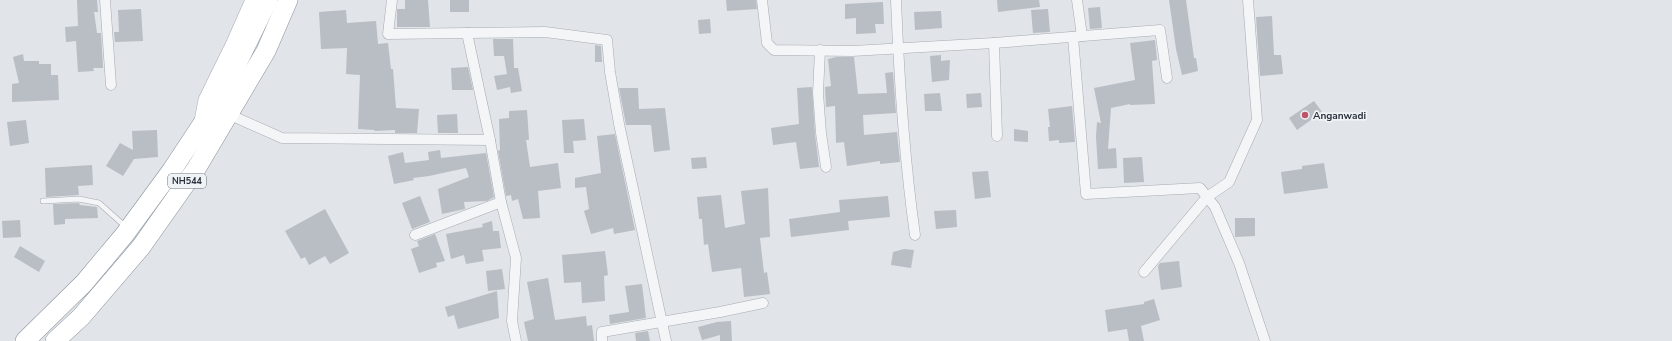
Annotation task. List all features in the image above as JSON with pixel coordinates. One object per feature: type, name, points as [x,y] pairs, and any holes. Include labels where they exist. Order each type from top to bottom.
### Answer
[{"type":"highway","name":"NH544","points":[[25,341],[84,283],[129,229],[172,170],[202,126],[229,80],[268,0]]},
{"type":"highway","name":"NH544","points":[[55,341],[81,317],[141,247],[196,169],[266,51],[288,0]]},
{"type":"street","points":[[105,0],[111,85]]},
{"type":"street","points":[[202,126],[206,100],[253,0]]},
{"type":"street","points":[[392,0],[388,34],[545,32],[607,40],[618,124],[666,341]]},
{"type":"street","points":[[762,0],[767,43],[774,50],[852,51],[994,43],[1160,30],[1167,78]]},
{"type":"street","points":[[896,0],[907,182],[915,234]]},
{"type":"street","points":[[1078,0],[1078,37],[1086,194],[1200,188],[1215,206],[1238,263],[1265,341]]},
{"type":"street","points":[[1144,272],[1207,197],[1229,182],[1257,120],[1248,0]]},
{"type":"street","points":[[467,33],[490,140],[501,202],[516,258],[512,321],[516,341]]},
{"type":"street","points":[[994,43],[997,136]]},
{"type":"street","points":[[820,50],[818,93],[821,133],[826,167]]},
{"type":"street","points":[[228,114],[282,138],[490,140]]},
{"type":"street","points":[[415,235],[501,202]]},
{"type":"street","points":[[602,341],[602,332],[763,302]]},
{"type":"lane","points":[[43,201],[79,199],[99,203],[129,229]]},
{"type":"building","points":[[77,0],[97,0],[98,12],[94,12],[97,33],[101,33],[103,68],[93,68],[94,71],[78,72],[76,41],[66,42],[65,27],[78,26]]},
{"type":"building","points":[[405,0],[428,0],[430,27],[397,27],[397,9],[405,9]]},
{"type":"building","points":[[450,0],[469,0],[469,12],[450,12]]},
{"type":"building","points":[[726,0],[756,0],[757,9],[727,11]]},
{"type":"building","points":[[997,0],[1039,0],[1040,7],[998,12]]},
{"type":"building","points":[[1169,0],[1186,0],[1194,58],[1196,58],[1198,71],[1182,75],[1176,49]]},
{"type":"building","points":[[883,2],[884,24],[875,24],[876,33],[856,34],[856,18],[845,19],[845,4]]},
{"type":"building","points":[[1100,7],[1102,28],[1090,29],[1088,8]]},
{"type":"building","points":[[141,9],[143,41],[115,42],[114,32],[119,32],[118,10]]},
{"type":"building","points":[[1048,9],[1050,32],[1033,33],[1031,10]]},
{"type":"building","points":[[346,10],[347,23],[376,21],[378,44],[388,43],[391,69],[393,69],[396,108],[419,109],[417,133],[395,133],[395,130],[375,131],[358,129],[360,75],[346,74],[347,48],[321,49],[319,12]]},
{"type":"building","points":[[941,11],[942,28],[915,30],[914,12]]},
{"type":"building","points":[[1272,16],[1274,55],[1281,55],[1283,74],[1260,76],[1256,17]]},
{"type":"building","points":[[710,19],[711,33],[699,34],[698,20]]},
{"type":"building","points":[[493,39],[513,39],[514,68],[518,68],[522,91],[511,93],[510,87],[497,90],[494,76],[507,74],[504,56],[494,56]]},
{"type":"building","points":[[1155,40],[1157,60],[1152,61],[1155,104],[1130,104],[1111,108],[1108,149],[1116,148],[1117,168],[1098,169],[1096,137],[1097,122],[1101,123],[1094,88],[1135,80],[1130,43]]},
{"type":"building","points":[[595,45],[601,46],[602,62],[595,62]]},
{"type":"building","points":[[23,54],[24,61],[39,61],[39,64],[51,64],[51,75],[58,75],[59,100],[12,102],[12,84],[19,83],[13,57]]},
{"type":"building","points":[[941,55],[941,61],[950,60],[949,80],[932,82],[930,56]]},
{"type":"building","points":[[836,57],[854,57],[858,94],[887,93],[885,73],[893,72],[896,113],[863,115],[864,135],[897,132],[900,162],[880,164],[880,161],[847,166],[844,142],[836,143],[835,106],[826,107],[825,87],[831,86],[828,59]]},
{"type":"building","points":[[468,67],[473,90],[452,90],[451,68]]},
{"type":"building","points":[[812,87],[819,167],[800,169],[796,142],[773,145],[771,128],[799,124],[797,88]]},
{"type":"building","points":[[619,88],[638,88],[639,109],[665,108],[670,150],[654,152],[651,125],[626,125]]},
{"type":"building","points":[[940,93],[942,111],[925,111],[924,94]]},
{"type":"building","points":[[981,93],[982,107],[967,108],[966,94]]},
{"type":"building","name":"Anganwadi","points":[[1314,101],[1322,112],[1297,130],[1289,118]]},
{"type":"building","points":[[1072,106],[1075,142],[1059,143],[1059,140],[1049,141],[1048,127],[1050,127],[1048,109]]},
{"type":"building","points":[[527,110],[529,140],[526,140],[530,167],[558,163],[561,188],[538,191],[540,218],[523,219],[518,199],[512,201],[511,195],[506,196],[498,151],[500,150],[499,119],[509,118],[509,111]]},
{"type":"building","points":[[457,114],[458,133],[438,133],[437,115]]},
{"type":"building","points":[[584,119],[586,140],[573,141],[574,153],[564,153],[562,120]]},
{"type":"building","points":[[26,120],[29,143],[10,146],[7,122]]},
{"type":"building","points":[[1014,129],[1028,131],[1028,142],[1014,141]]},
{"type":"building","points":[[157,130],[158,157],[134,159],[123,176],[106,166],[120,143],[133,150],[132,131]]},
{"type":"building","points":[[615,134],[635,230],[614,234],[613,228],[591,234],[584,211],[589,209],[586,187],[575,188],[575,178],[601,173],[597,136]]},
{"type":"building","points":[[440,150],[441,158],[486,153],[494,197],[487,201],[464,202],[465,209],[442,214],[438,189],[469,177],[466,168],[413,178],[414,180],[394,184],[388,156],[403,152],[405,163],[429,160],[428,152]]},
{"type":"building","points":[[706,157],[707,168],[692,169],[691,158]]},
{"type":"building","points":[[1142,157],[1144,182],[1124,183],[1123,158]]},
{"type":"building","points":[[1324,163],[1328,188],[1284,194],[1281,172],[1302,169],[1302,166]]},
{"type":"building","points":[[92,165],[93,185],[78,186],[79,195],[46,197],[45,168]]},
{"type":"building","points":[[988,171],[991,197],[975,199],[972,172]]},
{"type":"building","points":[[768,188],[770,237],[760,238],[764,273],[767,272],[770,294],[744,297],[741,268],[712,272],[708,244],[704,245],[702,219],[699,219],[697,197],[721,195],[725,228],[745,224],[741,191]]},
{"type":"building","points":[[420,196],[430,222],[412,229],[402,203]]},
{"type":"building","points":[[888,196],[890,217],[848,221],[849,230],[791,237],[789,219],[840,212],[839,200]]},
{"type":"building","points":[[79,203],[80,205],[97,207],[98,218],[65,219],[65,224],[54,225],[53,204]]},
{"type":"building","points":[[325,209],[349,253],[330,264],[325,256],[309,265],[305,257],[301,259],[285,231]]},
{"type":"building","points":[[956,210],[957,227],[936,229],[934,211]]},
{"type":"building","points":[[1235,218],[1255,218],[1255,236],[1235,237]]},
{"type":"building","points":[[20,220],[21,237],[3,238],[2,221]]},
{"type":"building","points":[[492,221],[493,231],[499,231],[501,248],[482,250],[484,261],[466,264],[464,255],[451,259],[446,234],[483,227],[482,224]]},
{"type":"building","points":[[435,234],[445,261],[436,263],[437,267],[419,273],[411,249],[419,246],[417,241]]},
{"type":"building","points":[[20,246],[45,261],[39,272],[14,257]]},
{"type":"building","points":[[904,249],[914,250],[911,268],[891,265],[893,252]]},
{"type":"building","points":[[605,251],[608,275],[604,276],[605,301],[582,303],[581,282],[564,283],[562,255]]},
{"type":"building","points":[[1179,261],[1182,287],[1161,290],[1158,266],[1160,263]]},
{"type":"building","points":[[502,269],[505,289],[488,291],[486,271]]},
{"type":"building","points":[[548,278],[555,320],[586,316],[587,326],[592,325],[594,341],[528,341],[524,322],[534,319],[527,282]]},
{"type":"building","points":[[642,284],[646,318],[610,324],[609,315],[629,312],[625,286]]},
{"type":"building","points":[[497,291],[499,318],[458,329],[454,315],[448,317],[445,307]]},
{"type":"building","points":[[1154,299],[1160,320],[1141,326],[1144,341],[1129,341],[1127,329],[1108,332],[1105,310],[1144,304],[1144,302]]},
{"type":"building","points":[[731,321],[732,341],[720,341],[720,335],[702,340],[698,327],[717,322]]},
{"type":"building","points":[[648,331],[650,341],[636,341],[635,333]]},
{"type":"place","name":"Anganwadi","points":[[1305,115]]}]
